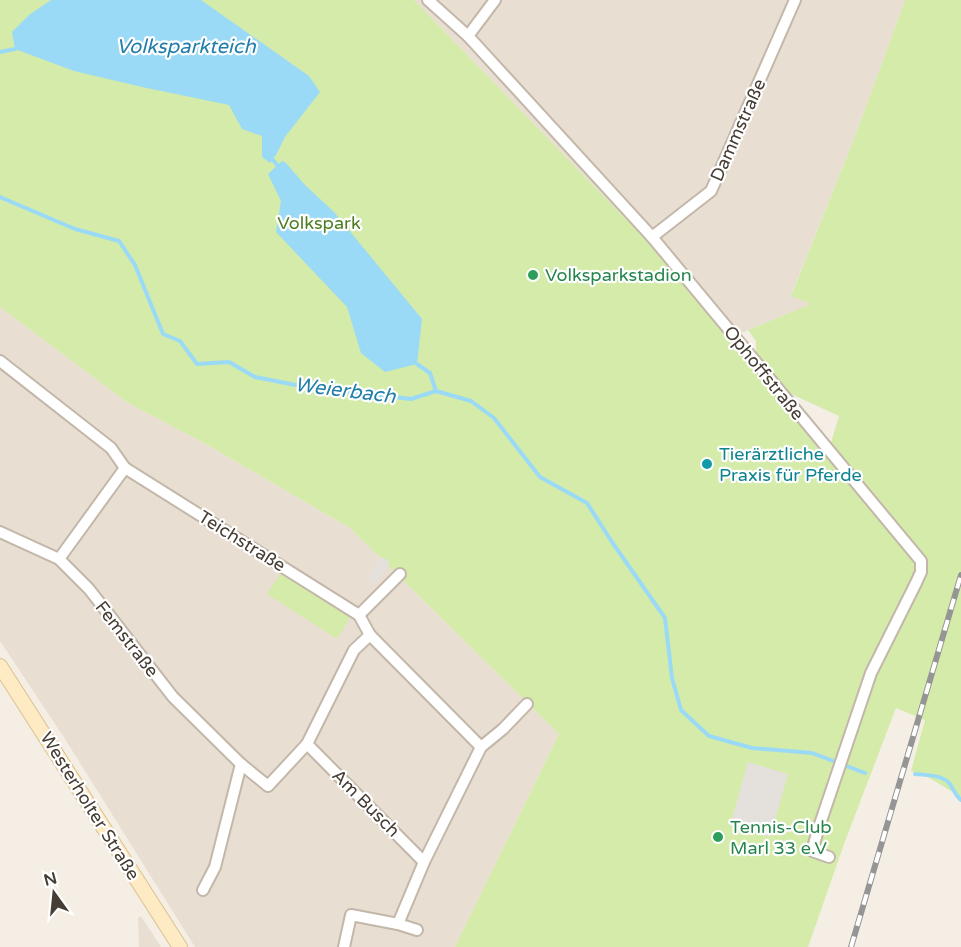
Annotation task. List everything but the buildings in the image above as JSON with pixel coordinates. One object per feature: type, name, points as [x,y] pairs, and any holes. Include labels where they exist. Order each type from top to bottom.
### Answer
[{"type":"main road","name":"Westerholter Straße","points":[[0,666],[180,947]]},
{"type":"street","name":"Ophoffstraße","points":[[428,0],[468,36],[652,237],[921,561],[921,572],[871,673],[818,830],[812,851],[829,857]]},
{"type":"street","points":[[468,36],[495,0]]},
{"type":"street","name":"Dammstraße","points":[[652,237],[711,191],[795,0]]},
{"type":"street","name":"Teichstraße","points":[[0,361],[111,448],[125,468],[360,615]]},
{"type":"street","points":[[59,559],[125,468]]},
{"type":"street","name":"Femstraße","points":[[0,532],[59,559],[89,589],[173,698],[241,765],[268,786],[307,744]]},
{"type":"street","points":[[400,574],[360,615],[370,635],[481,747]]},
{"type":"street","points":[[307,744],[354,650],[370,635]]},
{"type":"street","points":[[398,924],[424,862],[481,747],[503,729],[527,704]]},
{"type":"street","name":"Am Busch","points":[[307,744],[424,862]]},
{"type":"street","points":[[203,890],[215,867],[241,765]]},
{"type":"street","points":[[344,947],[351,915],[417,930]]},
{"type":"shaded area","points":[[414,0],[905,0],[856,134],[791,295],[812,304],[730,339],[647,241]]},
{"type":"shaded area","points":[[0,307],[128,403],[206,444],[350,528],[559,734],[455,947],[195,947],[65,739],[0,641]]},
{"type":"shaded area","points":[[382,557],[390,562],[376,584],[368,578]]},
{"type":"shaded area","points":[[748,762],[788,774],[770,837],[730,826]]},
{"type":"shaded area","points":[[141,916],[161,947],[139,947],[138,918]]},
{"type":"green space","name":"Volkspark","points":[[0,0],[414,0],[647,241],[918,566],[830,446],[839,416],[787,392],[756,353],[756,341],[748,330],[811,304],[791,296],[856,134],[905,0],[961,0],[961,797],[926,776],[911,771],[925,720],[896,708],[844,844],[808,947],[455,947],[559,734],[350,528],[206,444],[128,403],[0,307]]},
{"type":"green space","points":[[282,571],[352,614],[337,639],[267,594]]},
{"type":"water","name":"Volksparkteich","points":[[51,0],[201,0],[309,76],[320,92],[285,137],[270,163],[262,157],[262,136],[242,129],[229,105],[74,71],[15,49],[12,32],[29,15]]},
{"type":"water","points":[[282,161],[334,212],[422,319],[417,364],[385,372],[361,353],[347,307],[276,232],[281,201],[268,174]]},
{"type":"waterway","points":[[0,52],[15,49]]},
{"type":"waterway","points":[[273,160],[277,165]]},
{"type":"waterway","name":"Weierbach","points":[[0,197],[75,229],[119,241],[135,265],[163,334],[180,341],[197,364],[229,362],[255,377],[321,390],[411,399],[436,391],[471,401],[494,418],[540,477],[587,503],[665,618],[672,678],[681,710],[709,736],[752,748],[812,753],[865,773]]},
{"type":"waterway","points":[[417,364],[430,373],[436,391]]},
{"type":"waterway","name":"Weierbach","points":[[915,774],[946,780],[961,800]]},
{"type":"railway","points":[[851,947],[961,575]]},
{"type":"place","name":"Volksparkstadion","points":[[533,275]]},
{"type":"place","name":"Tierärztliche Praxis für Pferde","points":[[707,464]]},
{"type":"place","name":"Tennis-Club Marl 33 e.V","points":[[718,837]]}]
